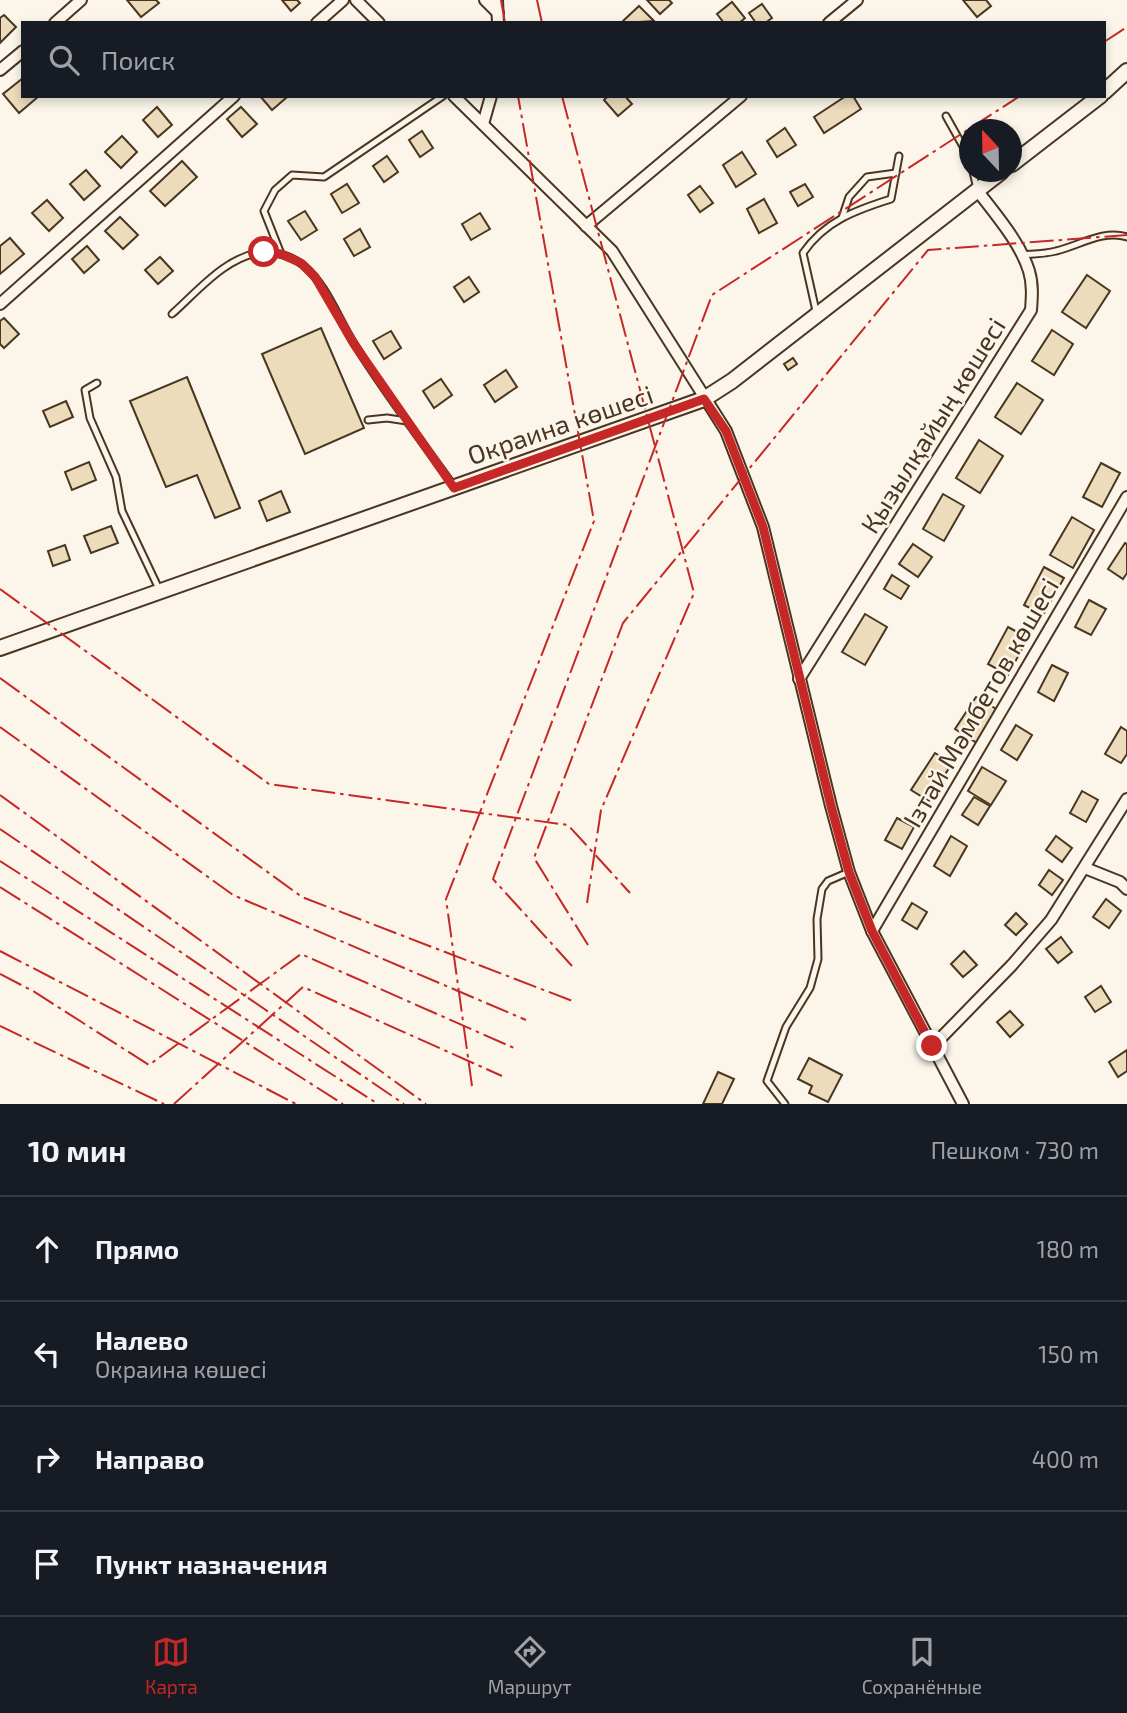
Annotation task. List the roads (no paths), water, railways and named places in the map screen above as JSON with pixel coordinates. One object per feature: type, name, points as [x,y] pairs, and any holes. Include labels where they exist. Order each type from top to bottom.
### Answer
[{"type":"street","points":[[57,21],[81,0]]},
{"type":"street","points":[[319,21],[343,0]]},
{"type":"street","points":[[356,0],[377,21]]},
{"type":"street","points":[[485,0],[498,18]]},
{"type":"street","points":[[497,0],[498,18]]},
{"type":"street","points":[[832,21],[857,0]]},
{"type":"street","points":[[0,70],[21,53]]},
{"type":"street","points":[[1106,90],[1127,71]]},
{"type":"street","points":[[0,304],[232,98]]},
{"type":"street","points":[[456,98],[612,251],[726,431],[763,527],[849,872],[872,931],[962,1104]]},
{"type":"street","points":[[483,124],[490,98]]},
{"type":"street","points":[[586,226],[739,98]]},
{"type":"street","points":[[1022,156],[1097,98]]},
{"type":"street","name":"Окраина көшесі","points":[[0,648],[704,399],[732,381],[988,182]]},
{"type":"street","name":"Қызылқайың көшесі","points":[[799,680],[1031,310],[1032,287],[1029,270],[1022,255],[977,190]]},
{"type":"street","name":"Ізтай Мәмбетов көшесі","points":[[872,931],[1127,497]]},
{"type":"street","points":[[932,1046],[1012,965],[1051,920],[1127,799]]},
{"type":"street","points":[[1084,868],[1120,882],[1127,889]]},
{"type":"lane","points":[[281,254],[264,211],[275,190],[292,175],[324,177],[440,98]]},
{"type":"lane","points":[[946,116],[959,139]]},
{"type":"lane","points":[[817,314],[803,253],[812,239],[853,211],[891,199],[899,156]]},
{"type":"lane","points":[[842,218],[849,197],[867,177],[896,173]]},
{"type":"lane","points":[[975,182],[977,190]]},
{"type":"lane","points":[[1022,255],[1054,252],[1118,234],[1127,237]]},
{"type":"lane","points":[[172,314],[218,272],[240,258],[264,252],[281,254],[301,263],[315,277],[354,344],[454,488]]},
{"type":"lane","points":[[97,383],[85,390],[90,418],[117,477],[122,511],[160,592]]},
{"type":"lane","points":[[368,420],[387,418],[407,421]]},
{"type":"lane","points":[[785,1104],[767,1081],[786,1027],[810,988],[818,959],[817,919],[822,889],[828,881],[849,872]]}]
